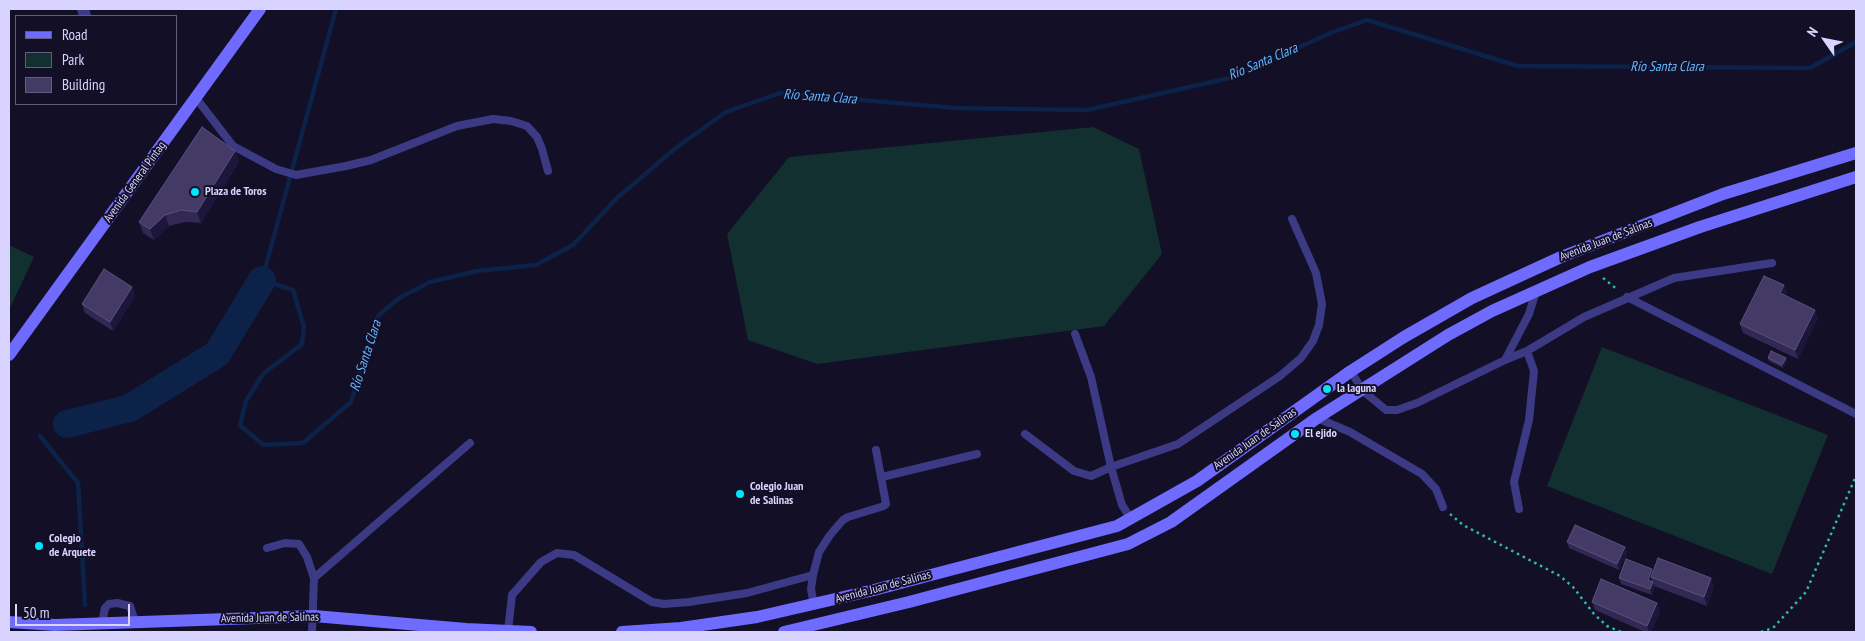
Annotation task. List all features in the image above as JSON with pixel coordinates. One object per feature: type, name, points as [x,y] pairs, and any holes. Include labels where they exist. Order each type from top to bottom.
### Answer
[{"type":"main road","name":"Avenida General Pintag","points":[[9,355],[260,9]]},
{"type":"main road","name":"Avenida Juan de Salinas","points":[[622,632],[681,628],[747,619],[814,605],[1110,528],[1131,519],[1197,481],[1351,371],[1404,337],[1472,298],[1561,257],[1723,194],[1856,152]]},
{"type":"main road","name":"Avenida Juan de Salinas","points":[[784,632],[1128,544],[1171,522],[1317,418],[1448,335],[1492,311],[1590,267],[1700,226],[1856,177]]},
{"type":"main road","points":[[814,605],[819,624]]},
{"type":"main road","name":"Avenida Juan de Salinas","points":[[9,622],[55,625],[314,616],[531,632]]},
{"type":"lane","points":[[196,98],[233,146],[276,169],[296,175],[371,160],[457,126],[493,119],[511,121],[527,126],[537,137],[548,171]]},
{"type":"lane","points":[[1025,434],[1074,470],[1091,476],[1111,467],[1178,444],[1280,376],[1301,358],[1313,341],[1319,325],[1322,304],[1316,274],[1292,219]]},
{"type":"lane","points":[[1351,371],[1362,390],[1386,410],[1396,410],[1417,403],[1527,351],[1584,317],[1674,278],[1772,263]]},
{"type":"lane","points":[[1505,360],[1529,314],[1536,291]]},
{"type":"lane","points":[[1627,297],[1856,414]]},
{"type":"lane","points":[[1075,334],[1091,377],[1111,467],[1122,504],[1131,519]]},
{"type":"lane","points":[[1519,509],[1514,482],[1529,420],[1534,371],[1527,351]]},
{"type":"lane","points":[[1317,418],[1350,432],[1422,474],[1436,489],[1443,507]]},
{"type":"lane","points":[[314,578],[470,444]]},
{"type":"lane","points":[[814,605],[813,575],[819,552],[830,535],[842,520],[886,504],[876,450]]},
{"type":"lane","points":[[882,476],[978,454]]},
{"type":"lane","points":[[266,548],[285,543],[299,544],[314,578],[312,632]]},
{"type":"lane","points":[[508,631],[512,595],[541,562],[557,553],[574,555],[652,602],[664,604],[689,602],[747,592],[813,575]]},
{"type":"lane","points":[[102,623],[105,608],[109,604],[118,603],[130,606],[135,622]]},
{"type":"path","points":[[1590,267],[1627,297]]},
{"type":"path","points":[[1761,632],[1773,628],[1806,592],[1856,476]]},
{"type":"path","points":[[1443,507],[1464,525],[1560,576],[1573,587],[1594,614],[1607,626],[1621,632]]},
{"type":"green space","points":[[1093,127],[1139,149],[1162,254],[1104,326],[817,364],[748,340],[727,234],[789,157]]},
{"type":"green space","points":[[9,245],[34,257],[9,310]]},
{"type":"green space","points":[[1602,347],[1828,435],[1772,574],[1547,486]]},
{"type":"building","name":"Plaza de Toros","points":[[202,127],[235,151],[197,212],[181,210],[165,215],[150,229],[139,222]]},
{"type":"building","points":[[104,269],[132,287],[110,322],[82,304]]},
{"type":"building","points":[[1764,276],[1784,285],[1780,293],[1815,310],[1795,350],[1740,324]]},
{"type":"building","points":[[1771,351],[1786,358],[1782,365],[1768,358]]},
{"type":"building","points":[[1575,525],[1625,547],[1617,564],[1567,542]]},
{"type":"building","points":[[1658,558],[1711,578],[1704,597],[1651,577]]},
{"type":"building","points":[[1626,559],[1652,569],[1648,580],[1653,582],[1650,589],[1619,578]]},
{"type":"building","points":[[1601,579],[1657,603],[1647,626],[1592,602]]},
{"type":"waterway","name":"Río Santa Clara","points":[[336,9],[262,280],[293,290],[304,327],[302,344],[263,374],[246,401],[240,425],[263,445],[303,443],[351,402],[378,316],[399,298],[430,282],[477,271],[536,265],[573,245],[617,198],[677,147],[726,112],[780,93],[955,108],[1087,110],[1230,78],[1333,32],[1367,20],[1518,66],[1810,68],[1856,42]]},
{"type":"waterway","name":"Río Santa Clara","points":[[67,424],[130,408],[217,354],[262,280]]},
{"type":"waterway","points":[[40,436],[78,483],[85,605]]},
{"type":"place","name":"Plaza de Toros","points":[[195,192]]},
{"type":"place","name":"la laguna","points":[[1327,389]]},
{"type":"place","name":"El ejido","points":[[1295,434]]},
{"type":"place","name":"Colegio Juan de Salinas","points":[[740,494]]},
{"type":"place","name":"Colegio de Arquete","points":[[39,546]]}]
